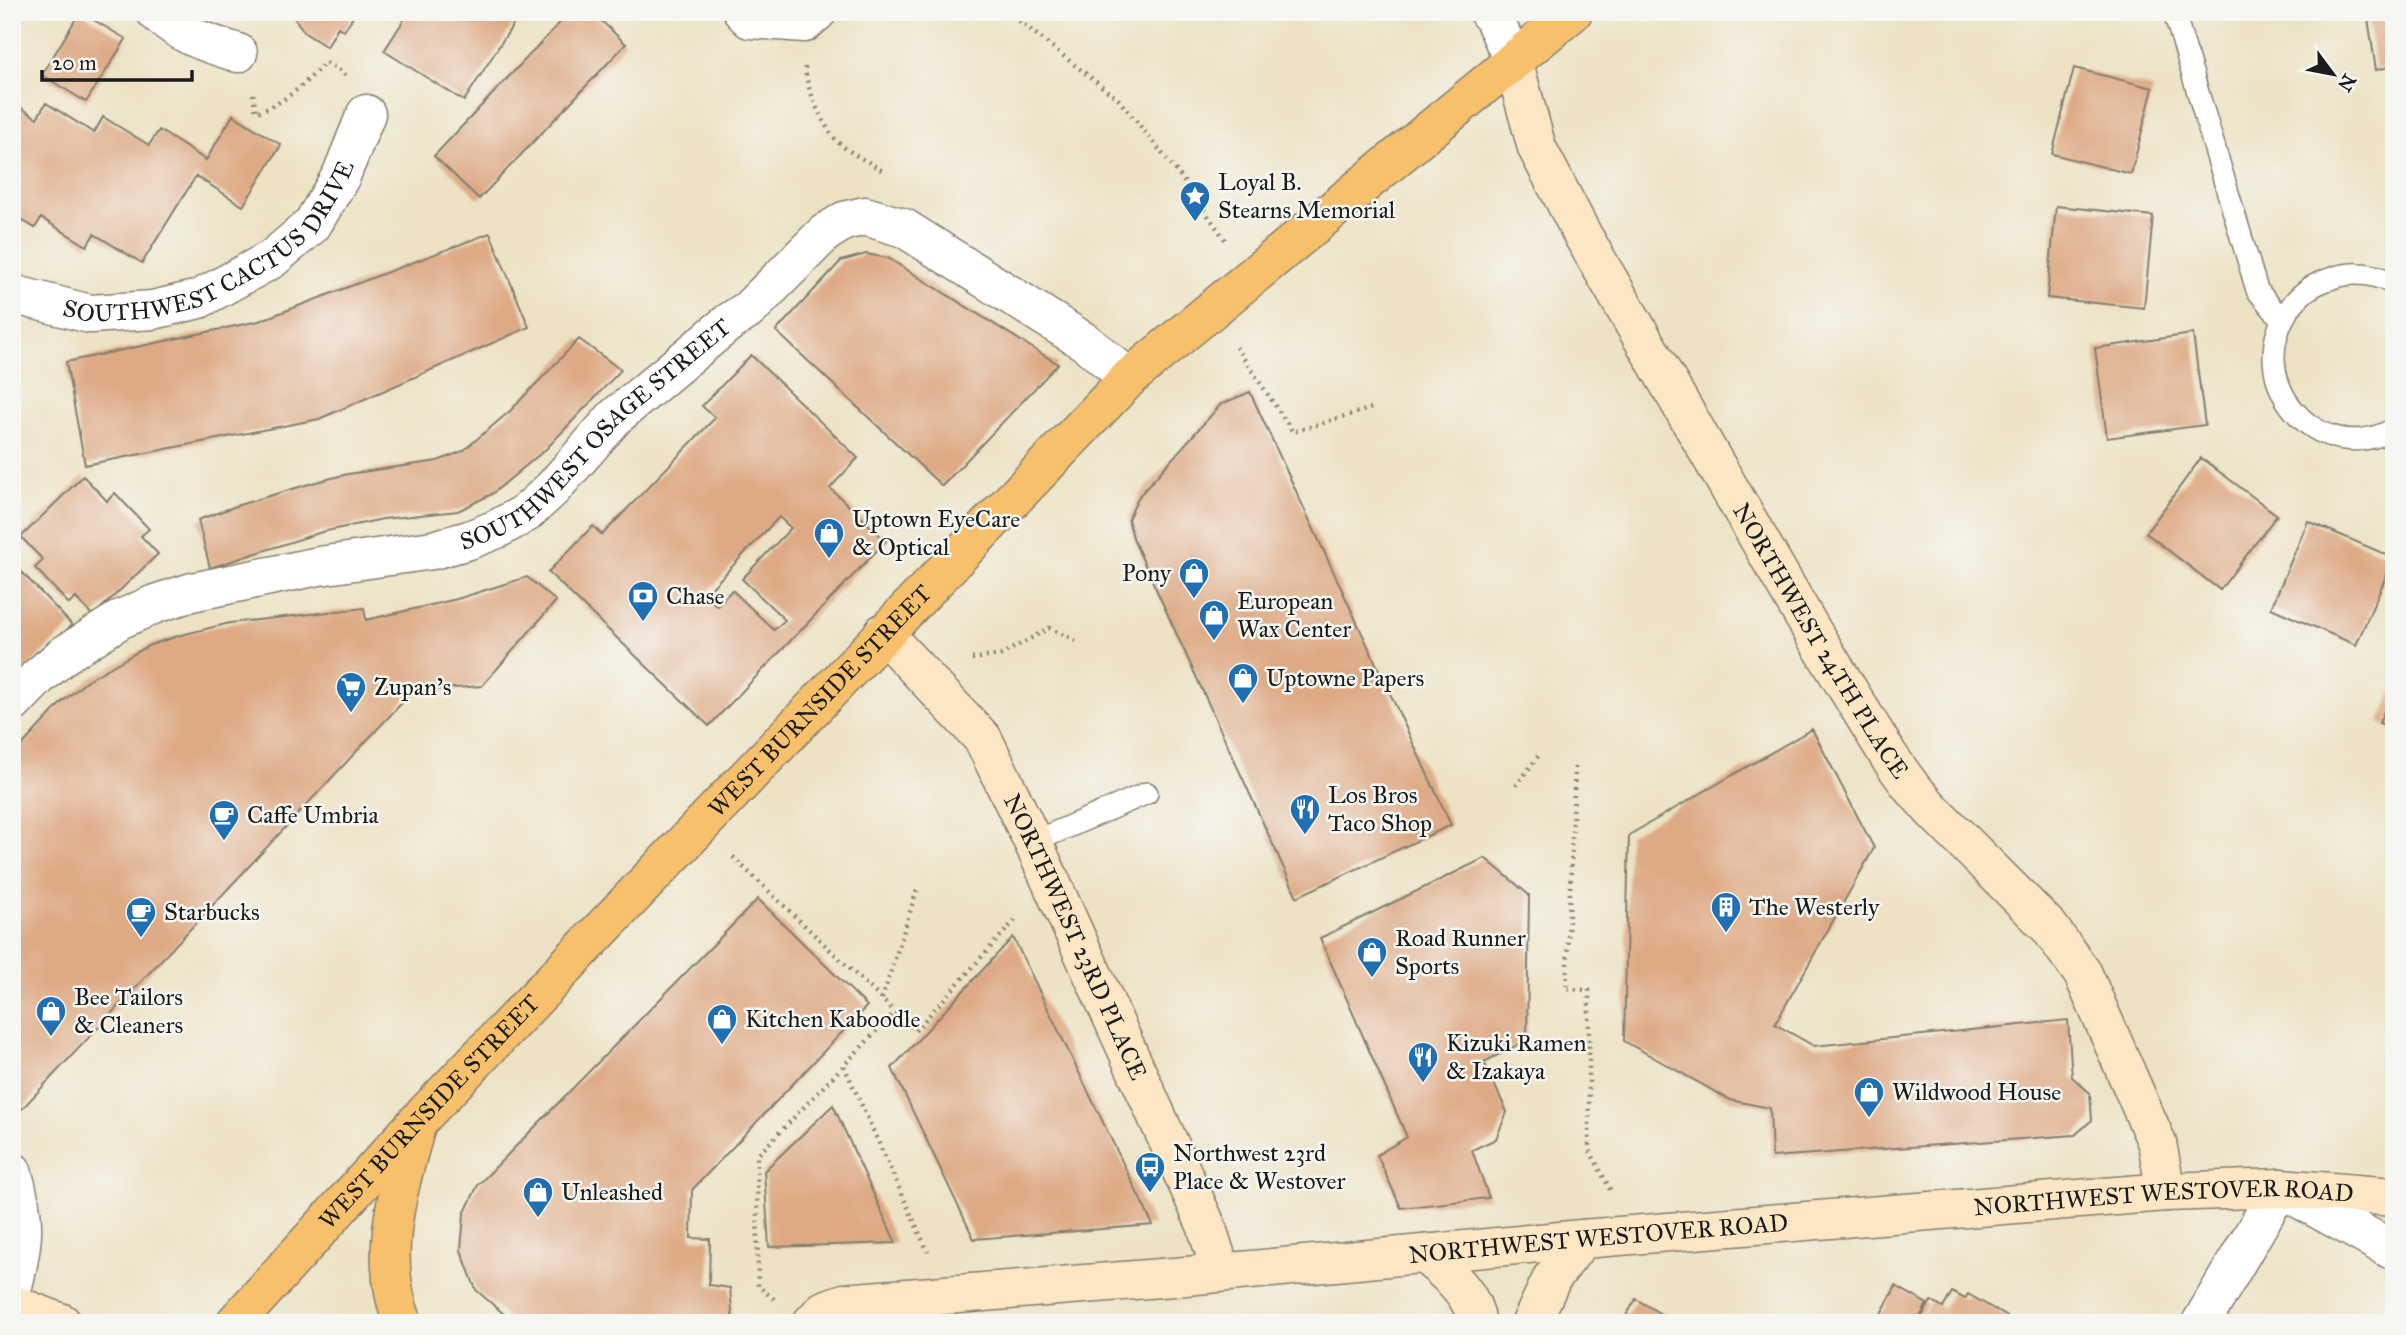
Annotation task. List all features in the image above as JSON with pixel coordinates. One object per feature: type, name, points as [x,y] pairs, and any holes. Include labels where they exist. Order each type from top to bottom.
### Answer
[{"type":"main road","name":"WEST BURNSIDE STREET","points":[[235,1323],[417,1122],[1129,378],[1210,308],[1573,12]]},
{"type":"main road","points":[[403,1323],[390,1275],[389,1239],[399,1185],[417,1122]]},
{"type":"street","points":[[156,12],[174,29],[238,53]]},
{"type":"street","points":[[743,12],[750,19],[804,23],[817,12]]},
{"type":"street","points":[[1488,12],[1493,17],[1513,60]]},
{"type":"street","name":"NORTHWEST 24TH PLACE","points":[[1513,60],[1537,148],[1583,234],[1815,636],[1909,784],[1958,838],[2049,927],[2083,974],[2157,1143],[2166,1192]]},
{"type":"street","name":"SOUTHWEST CACTUS DRIVE","points":[[12,294],[90,314],[153,310],[199,299],[272,259],[312,225],[341,176],[366,114]]},
{"type":"street","name":"SOUTHWEST OSAGE STREET","points":[[12,704],[64,655],[121,619],[155,604],[205,589],[319,566],[433,550],[497,529],[526,513],[552,489],[615,417],[728,323],[748,310],[825,233],[844,221],[865,216],[904,228],[1085,342],[1129,378]]},
{"type":"street","name":"NORTHWEST 23RD PLACE","points":[[883,633],[983,739],[1033,842],[1206,1226],[1221,1272]]},
{"type":"street","points":[[12,1171],[24,1229],[22,1251],[12,1290]]},
{"type":"street","points":[[2201,1323],[2280,1188],[2394,1251]]},
{"type":"street","name":"NORTHWEST WESTOVER ROAD","points":[[828,1313],[1221,1272],[1582,1239],[2166,1192],[2280,1188],[2394,1197]]},
{"type":"street","points":[[1531,1323],[1552,1278],[1582,1239]]},
{"type":"street","points":[[1424,1254],[1455,1281],[1475,1307],[1478,1323]]},
{"type":"street","points":[[12,1304],[62,1323]]},
{"type":"lane","points":[[2174,12],[2257,290],[2282,320]]},
{"type":"lane","points":[[2394,284],[2369,275],[2337,276],[2308,290],[2295,300],[2282,320],[2274,343],[2273,360],[2275,376],[2289,405],[2312,427],[2342,438],[2375,437],[2394,429]]},
{"type":"lane","points":[[1033,842],[1147,793]]},
{"type":"path","points":[[1008,12],[1119,100],[1178,173],[1251,275]]},
{"type":"path","points":[[238,53],[254,73],[253,95],[256,112],[281,102],[296,92],[325,63],[338,68],[353,84],[366,114]]},
{"type":"path","points":[[805,79],[818,111],[837,142]]},
{"type":"path","points":[[1210,308],[1293,432],[1372,408]]},
{"type":"path","points":[[972,659],[1001,655],[1049,628],[1078,642]]},
{"type":"path","points":[[1516,786],[1541,754]]},
{"type":"path","points":[[1575,767],[1566,989],[1589,990],[1589,1149]]},
{"type":"path","points":[[700,824],[915,1031],[1024,912],[1057,896]]},
{"type":"path","points":[[882,999],[918,887]]},
{"type":"path","points":[[758,1286],[757,1156],[895,1012]]},
{"type":"path","points":[[844,1065],[911,1215]]},
{"type":"building","points":[[80,12],[126,39],[86,102],[42,75]]},
{"type":"building","points":[[290,12],[356,12],[344,31],[338,27],[327,47],[305,33]]},
{"type":"building","points":[[409,12],[521,12],[464,101],[384,51]]},
{"type":"building","points":[[570,12],[592,12],[626,44],[479,199],[434,156]]},
{"type":"building","points":[[2367,12],[2394,12],[2394,66],[2376,70]]},
{"type":"building","points":[[2074,68],[2153,88],[2131,174],[2052,154]]},
{"type":"building","points":[[12,102],[37,118],[46,103],[94,133],[103,117],[149,145],[159,130],[206,160],[233,115],[281,145],[243,206],[196,176],[142,263],[94,234],[87,246],[41,218],[35,228],[12,214]]},
{"type":"building","points":[[2056,206],[2153,216],[2144,308],[2047,298]]},
{"type":"building","points":[[490,233],[529,327],[319,419],[85,465],[66,362],[259,321]]},
{"type":"building","points":[[866,254],[888,258],[1058,364],[942,486],[776,331],[841,261]]},
{"type":"building","points":[[2193,334],[2205,425],[2107,438],[2095,348]]},
{"type":"building","points":[[579,339],[621,370],[546,449],[492,494],[458,511],[383,519],[322,532],[210,568],[198,520],[316,482],[348,474],[438,461],[463,451],[510,411]]},
{"type":"building","points":[[751,355],[858,458],[830,488],[886,541],[709,726],[548,572],[593,526],[602,535],[715,418],[702,406]],"holes":[[[779,517],[791,528],[742,579],[785,620],[774,630],[732,590],[717,606],[705,595]]]},
{"type":"building","points":[[1250,392],[1451,825],[1297,897],[1134,541],[1128,519],[1139,496],[1221,404]]},
{"type":"building","points":[[2201,458],[2277,515],[2220,590],[2146,533]]},
{"type":"building","points":[[83,476],[107,501],[115,493],[149,529],[141,536],[158,554],[93,616],[76,598],[69,604],[35,568],[43,560],[21,537]]},
{"type":"building","points":[[2308,521],[2394,558],[2356,645],[2271,608]]},
{"type":"building","points":[[12,562],[72,625],[25,670],[12,676]]},
{"type":"building","points":[[527,577],[556,601],[482,686],[413,691],[20,1111],[12,1091],[12,756],[61,703],[88,680],[150,645],[181,635],[230,623],[364,608],[366,620],[457,599]]},
{"type":"building","points":[[2394,689],[2394,729],[2379,723]]},
{"type":"building","name":"The Westerly","points":[[1812,729],[1874,848],[1775,1024],[1814,1046],[2068,1020],[2072,1077],[2090,1093],[2092,1120],[2075,1135],[1772,1157],[1770,1108],[1730,1100],[1624,1041],[1629,835]]},
{"type":"building","points":[[1485,858],[1529,895],[1527,1040],[1484,1062],[1507,1112],[1496,1139],[1472,1150],[1489,1198],[1401,1208],[1377,1155],[1407,1137],[1320,938]]},
{"type":"building","points":[[758,899],[867,1006],[692,1190],[691,1238],[710,1239],[709,1285],[730,1288],[733,1323],[510,1323],[511,1320],[476,1290],[461,1250],[464,1214],[478,1185]]},
{"type":"building","points":[[1013,937],[1153,1225],[974,1239],[892,1068]]},
{"type":"building","points":[[833,1105],[896,1243],[769,1247],[764,1171]]},
{"type":"building","points":[[1896,1286],[1927,1304],[1917,1323],[1876,1323]]},
{"type":"building","points":[[1952,1292],[1965,1299],[1968,1294],[2018,1323],[1918,1323],[1931,1301],[1943,1308]]},
{"type":"building","points":[[1636,1299],[1676,1323],[1622,1323]]},
{"type":"place","name":"Loyal B. Stearns Memorial","points":[[1195,223]]},
{"type":"place","name":"Uptown EyeCare & Optical","points":[[829,560]]},
{"type":"place","name":"Pony","points":[[1194,600]]},
{"type":"place","name":"Chase","points":[[643,623]]},
{"type":"place","name":"European Wax Center","points":[[1214,642]]},
{"type":"place","name":"Uptowne Papers","points":[[1243,705]]},
{"type":"place","name":"Zupan's","points":[[351,714]]},
{"type":"place","name":"Los Bros Taco Shop","points":[[1305,836]]},
{"type":"place","name":"Caffe Umbria","points":[[224,842]]},
{"type":"place","name":"The Westerly","points":[[1726,934]]},
{"type":"place","name":"Starbucks","points":[[141,939]]},
{"type":"place","name":"Road Runner Sports","points":[[1372,979]]},
{"type":"place","name":"Bee Tailors & Cleaners","points":[[51,1038]]},
{"type":"place","name":"Kitchen Kaboodle","points":[[722,1046]]},
{"type":"place","name":"Kizuki Ramen & Izakaya","points":[[1423,1084]]},
{"type":"place","name":"Wildwood House","points":[[1869,1119]]},
{"type":"place","name":"Northwest 23rd Place & Westover","points":[[1150,1194]]},
{"type":"place","name":"Unleashed","points":[[538,1219]]}]
